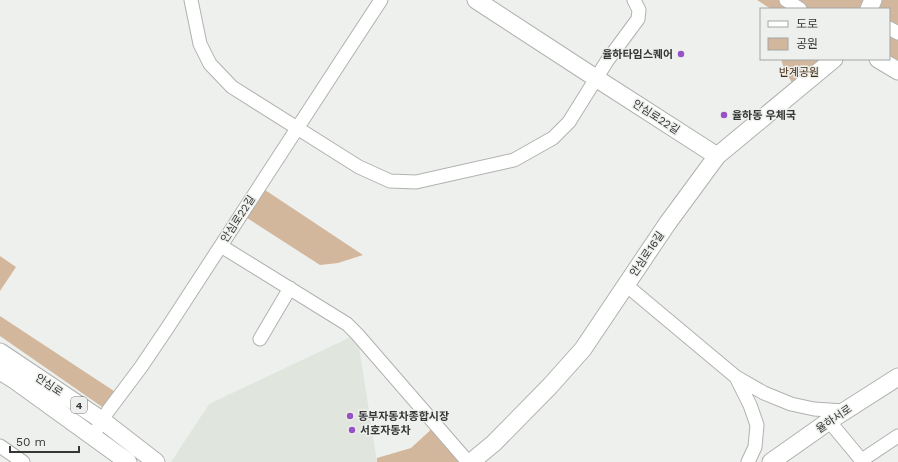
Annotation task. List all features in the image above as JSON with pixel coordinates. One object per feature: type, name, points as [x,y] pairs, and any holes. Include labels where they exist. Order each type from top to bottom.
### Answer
[{"type":"main road","name":"안심로22길","points":[[476,0],[717,156]]},
{"type":"main road","name":"안심로16길","points":[[471,462],[494,443],[544,392],[583,349],[667,224],[717,156],[833,60]]},
{"type":"main road","points":[[880,60],[898,71]]},
{"type":"main road","name":"안심로","points":[[0,352],[102,421],[156,462]]},
{"type":"main road","name":"안심로","points":[[0,371],[93,436],[124,460]]},
{"type":"main road","name":"율하서로","points":[[771,462],[829,421],[898,377]]},
{"type":"street","points":[[191,0],[200,44],[210,64],[232,87],[359,168],[390,182],[416,182],[514,160],[553,138],[569,122],[607,61],[638,19],[639,10],[634,0]]},
{"type":"street","name":"안심로22길","points":[[93,436],[108,412],[168,327],[381,0]]},
{"type":"street","points":[[786,0],[798,8]]},
{"type":"street","points":[[221,246],[347,324],[468,462]]},
{"type":"street","points":[[626,285],[736,377],[764,393],[791,404],[814,409],[844,411]]},
{"type":"street","points":[[260,339],[290,288]]},
{"type":"street","points":[[736,377],[750,405],[756,425],[755,447],[748,462]]},
{"type":"street","points":[[829,421],[862,461],[898,436]]},
{"type":"street","points":[[4,454],[24,462]]},
{"type":"shaded area","points":[[357,334],[377,462],[171,462],[209,404]]},
{"type":"green space","points":[[757,0],[898,0],[898,71],[890,60],[890,8],[769,8]]},
{"type":"green space","name":"반계공원","points":[[781,60],[833,60],[797,90],[785,72]]},
{"type":"green space","points":[[259,186],[363,255],[338,263],[320,265],[241,214]]},
{"type":"green space","points":[[0,256],[16,267],[0,291]]},
{"type":"green space","points":[[0,316],[120,395],[108,411],[0,336]]},
{"type":"green space","points":[[436,425],[468,462],[377,462],[377,458],[411,448]]},
{"type":"place","name":"율하타임스퀘어","points":[[681,54]]},
{"type":"place","name":"율하동 우체국","points":[[724,115]]},
{"type":"place","name":"동부자동차종합시장","points":[[350,416]]},
{"type":"place","name":"서호자동차","points":[[352,430]]}]
